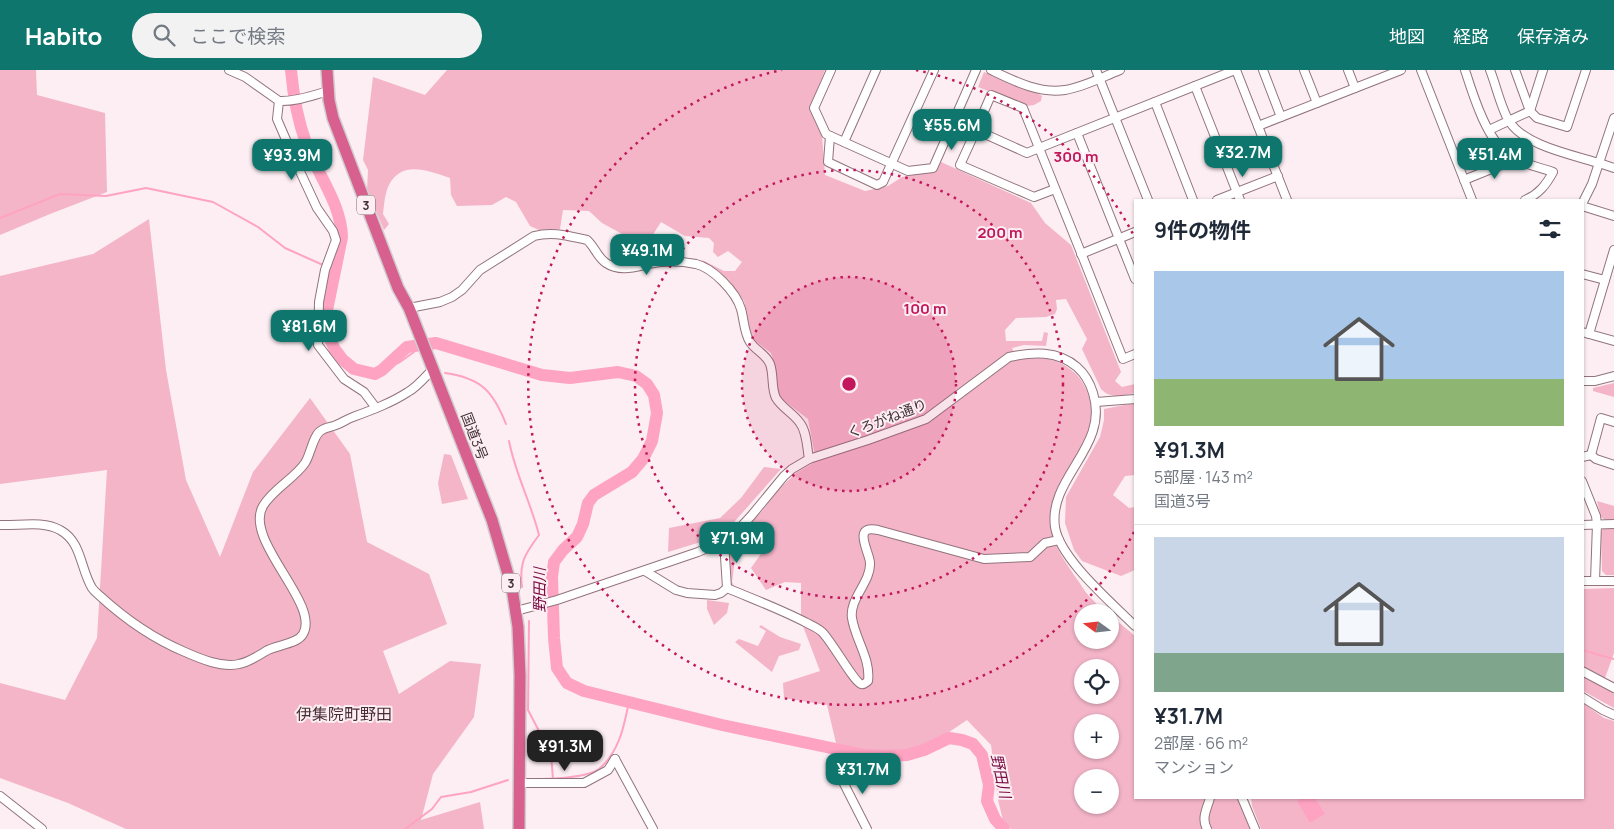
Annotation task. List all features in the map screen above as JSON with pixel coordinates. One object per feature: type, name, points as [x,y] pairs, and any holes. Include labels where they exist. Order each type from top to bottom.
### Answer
[{"type":"highway","name":"国道3号","points":[[327,70],[333,118],[398,288],[420,335],[492,520],[512,588],[518,627],[520,675],[519,829]]},
{"type":"street","points":[[229,70],[282,101],[314,96],[329,91]]},
{"type":"street","points":[[831,70],[814,108],[826,134],[908,171],[932,168],[976,70]]},
{"type":"street","points":[[844,142],[876,70]]},
{"type":"street","points":[[830,136],[828,162],[877,185],[883,182],[934,70]]},
{"type":"street","points":[[991,70],[1023,84],[1049,90],[1064,90],[1076,87],[1120,70]]},
{"type":"street","points":[[1096,70],[1148,199]]},
{"type":"street","points":[[976,130],[1027,153],[1235,70],[1287,199]]},
{"type":"street","points":[[1263,70],[1281,117]]},
{"type":"street","points":[[1304,70],[1317,103]]},
{"type":"street","points":[[1348,70],[1355,88]]},
{"type":"street","points":[[1258,126],[1401,70]]},
{"type":"street","points":[[1421,70],[1472,199]]},
{"type":"street","points":[[1465,70],[1488,130],[1508,155],[1553,172],[1546,185],[1533,197],[1528,199]]},
{"type":"street","points":[[1490,70],[1509,120],[1518,132],[1530,140],[1614,168]]},
{"type":"street","points":[[1515,70],[1530,110],[1537,118],[1567,127],[1586,70]]},
{"type":"street","points":[[1488,130],[1530,110],[1543,70]]},
{"type":"street","points":[[1195,86],[1238,196]]},
{"type":"street","points":[[1055,188],[1034,197],[960,165],[991,95],[1023,108],[1055,188],[1081,254],[1123,359],[1134,354]]},
{"type":"street","points":[[282,101],[277,119],[320,215],[333,231],[336,240],[327,266],[319,302],[318,345],[344,379],[364,392],[376,408]]},
{"type":"street","points":[[1155,102],[1193,199]]},
{"type":"street","points":[[1584,201],[1592,184],[1597,163],[1614,118]]},
{"type":"street","points":[[1077,133],[1134,276]]},
{"type":"street","points":[[1464,180],[1516,159]]},
{"type":"street","points":[[1222,199],[1238,196],[1278,176]]},
{"type":"street","points":[[1584,206],[1614,216]]},
{"type":"street","points":[[1081,254],[1134,232]]},
{"type":"street","points":[[409,308],[440,302],[452,296],[462,290],[480,270],[534,236],[543,234],[560,234],[587,240],[598,257],[612,266],[621,268],[631,268],[663,261],[699,265],[716,276],[737,299],[750,342],[765,355],[770,365],[775,397],[800,423],[805,432],[809,460]]},
{"type":"street","points":[[1614,250],[1586,333],[1614,341]]},
{"type":"street","points":[[1584,275],[1605,280]]},
{"type":"street","name":"くろがね通り","points":[[516,611],[557,600],[724,541],[744,523],[792,469],[809,460],[926,419],[1009,357],[1046,353],[1057,355],[1075,365],[1088,380],[1096,402],[1094,430],[1061,491],[1057,504],[1055,528],[1058,540],[1070,560],[1134,625]]},
{"type":"street","points":[[0,525],[45,525],[60,530],[70,539],[80,554],[84,572],[93,588],[104,600],[129,619],[161,640],[205,660],[228,665],[249,661],[272,648],[299,638],[303,634],[306,625],[301,603],[272,556],[262,533],[259,520],[263,506],[304,464],[317,434],[321,430],[335,426],[351,417],[410,392],[433,369]]},
{"type":"street","points":[[1584,381],[1595,381],[1614,376]]},
{"type":"street","points":[[1096,402],[1134,399]]},
{"type":"street","points":[[1614,422],[1601,418],[1587,456],[1614,465]]},
{"type":"street","points":[[1584,486],[1596,516],[1597,524],[1595,581]]},
{"type":"street","points":[[1584,525],[1614,524]]},
{"type":"street","points":[[727,588],[791,615],[820,630],[834,646],[857,681],[864,684],[868,681],[869,672],[851,616],[855,600],[865,583],[870,563],[863,541],[864,534],[868,530],[872,528],[984,560],[1030,557],[1045,543],[1058,540]]},
{"type":"street","points":[[724,541],[727,588]]},
{"type":"street","points":[[645,570],[676,590],[687,593],[715,595],[727,588]]},
{"type":"street","points":[[1584,581],[1614,581]]},
{"type":"street","points":[[1584,672],[1614,688]]},
{"type":"street","points":[[1584,698],[1603,710],[1614,714]]},
{"type":"street","points":[[518,783],[584,783],[608,770],[615,759],[653,829]]},
{"type":"street","points":[[838,772],[867,829]]},
{"type":"street","points":[[0,796],[42,829]]},
{"type":"street","points":[[1207,829],[1205,827],[1204,813],[1210,799]]},
{"type":"street","points":[[1242,799],[1255,829]]},
{"type":"shaded area","points":[[0,70],[36,70],[37,95],[105,113],[107,192],[0,235]]},
{"type":"shaded area","points":[[447,70],[825,70],[810,107],[822,136],[825,175],[865,191],[888,186],[902,177],[937,171],[941,162],[1031,203],[1045,223],[1071,245],[1121,372],[1115,381],[1122,387],[1134,384],[1134,393],[1126,395],[1108,394],[1101,389],[1082,349],[1087,339],[1066,299],[1056,300],[1057,309],[1055,314],[1046,317],[1016,318],[1005,330],[1006,341],[1042,341],[1044,332],[1048,333],[1046,346],[1024,345],[1012,348],[1017,360],[1048,359],[1069,368],[1078,376],[1083,384],[1092,410],[1090,426],[1084,441],[1059,486],[1053,501],[1050,517],[1052,535],[1059,551],[1089,596],[1097,604],[1074,604],[1074,649],[1119,649],[1119,623],[1134,635],[1134,799],[1238,799],[1250,829],[1011,829],[1003,820],[998,800],[991,745],[967,720],[930,745],[901,759],[864,754],[836,743],[827,705],[784,698],[783,683],[820,671],[801,621],[801,583],[785,582],[766,590],[751,568],[765,548],[756,534],[747,535],[737,544],[732,582],[734,586],[764,598],[771,604],[735,589],[728,582],[730,542],[762,511],[778,490],[796,473],[816,461],[808,419],[779,397],[775,364],[771,353],[754,340],[750,331],[744,301],[728,279],[701,263],[702,260],[724,271],[735,271],[742,262],[728,251],[718,257],[713,252],[714,243],[709,238],[685,236],[661,222],[654,233],[653,245],[643,255],[635,255],[634,248],[624,247],[624,235],[602,223],[589,211],[563,210],[560,229],[539,230],[530,226],[516,202],[506,197],[492,205],[457,206],[451,195],[450,178],[416,169],[400,173],[393,178],[388,187],[383,214],[389,224],[384,230],[367,190],[368,170],[363,160],[373,77],[425,95]]},
{"type":"shaded area","points":[[984,72],[1037,93],[1042,96],[1041,101],[1034,105],[1026,106],[978,87]]},
{"type":"shaded area","points":[[149,219],[166,370],[186,480],[220,557],[253,472],[310,398],[350,454],[367,542],[429,574],[447,624],[383,651],[399,694],[450,661],[481,664],[474,717],[433,774],[421,820],[480,802],[484,829],[126,829],[68,803],[0,778],[0,683],[65,700],[97,638],[107,470],[0,484],[0,276],[93,254]]},
{"type":"shaded area","points":[[1614,383],[1614,397],[1593,391],[1593,388]]},
{"type":"shaded area","points":[[1134,403],[1134,475],[1125,476],[1113,495],[1129,508],[1134,507],[1134,570],[1121,576],[1082,561],[1074,550],[1065,523],[1066,497],[1100,437],[1104,420],[1104,409]]},
{"type":"shaded area","points":[[444,454],[451,455],[468,499],[442,504],[438,483]]},
{"type":"shaded area","points":[[764,467],[781,469],[728,529],[714,538],[668,552],[669,528],[720,518],[741,498]]},
{"type":"shaded area","points":[[1597,501],[1614,506],[1614,520],[1605,520],[1601,517]]},
{"type":"shaded area","points":[[1604,528],[1614,528],[1614,575],[1606,575],[1602,571],[1601,532]]},
{"type":"shaded area","points":[[1614,588],[1614,653],[1605,678],[1614,682],[1614,708],[1584,692],[1584,589]]},
{"type":"shaded area","points":[[707,600],[729,603],[727,613],[714,625],[707,609]]},
{"type":"shaded area","points":[[761,625],[780,637],[801,644],[799,650],[779,656],[772,672],[735,642],[739,639],[758,646],[766,631],[759,627]]},
{"type":"shaded area","points":[[1584,704],[1604,718],[1614,721],[1614,829],[1261,829],[1251,799],[1584,799]]},
{"type":"shaded area","points":[[1300,799],[1316,799],[1325,814],[1310,823],[1297,801]]},
{"type":"waterway","name":"野田川","points":[[291,70],[296,107],[303,134],[333,200],[341,224],[342,237],[326,315],[327,331],[334,348],[343,360],[354,369],[375,374],[407,347],[436,343],[542,375],[570,378],[618,372],[636,376],[647,384],[654,395],[657,413],[652,441],[643,459],[632,472],[594,495],[588,503],[583,524],[577,537],[563,550],[554,562],[552,577],[557,668],[567,683],[584,691],[722,725],[864,755],[907,755],[924,750],[949,738],[962,740],[973,744],[982,755],[989,785],[987,801],[995,819],[1004,829]]},
{"type":"waterway","points":[[0,218],[60,194],[106,196],[146,188],[213,202],[258,227],[285,248],[323,265]]},
{"type":"waterway","points":[[327,267],[335,271]]},
{"type":"waterway","points":[[382,370],[400,362],[414,352]]},
{"type":"waterway","points":[[445,373],[468,378],[484,388],[496,403],[506,424]]},
{"type":"waterway","points":[[509,441],[515,465],[539,535],[522,565],[522,587]]},
{"type":"waterway","points":[[529,621],[528,710],[551,754],[553,779]]},
{"type":"waterway","points":[[1584,651],[1614,659]]},
{"type":"waterway","points":[[529,779],[575,777],[599,769],[617,744],[624,726],[629,702]]},
{"type":"waterway","points":[[405,829],[432,809],[441,797],[471,792],[508,780]]},
{"type":"district","name":"伊集院町野田","points":[[344,714]]}]
